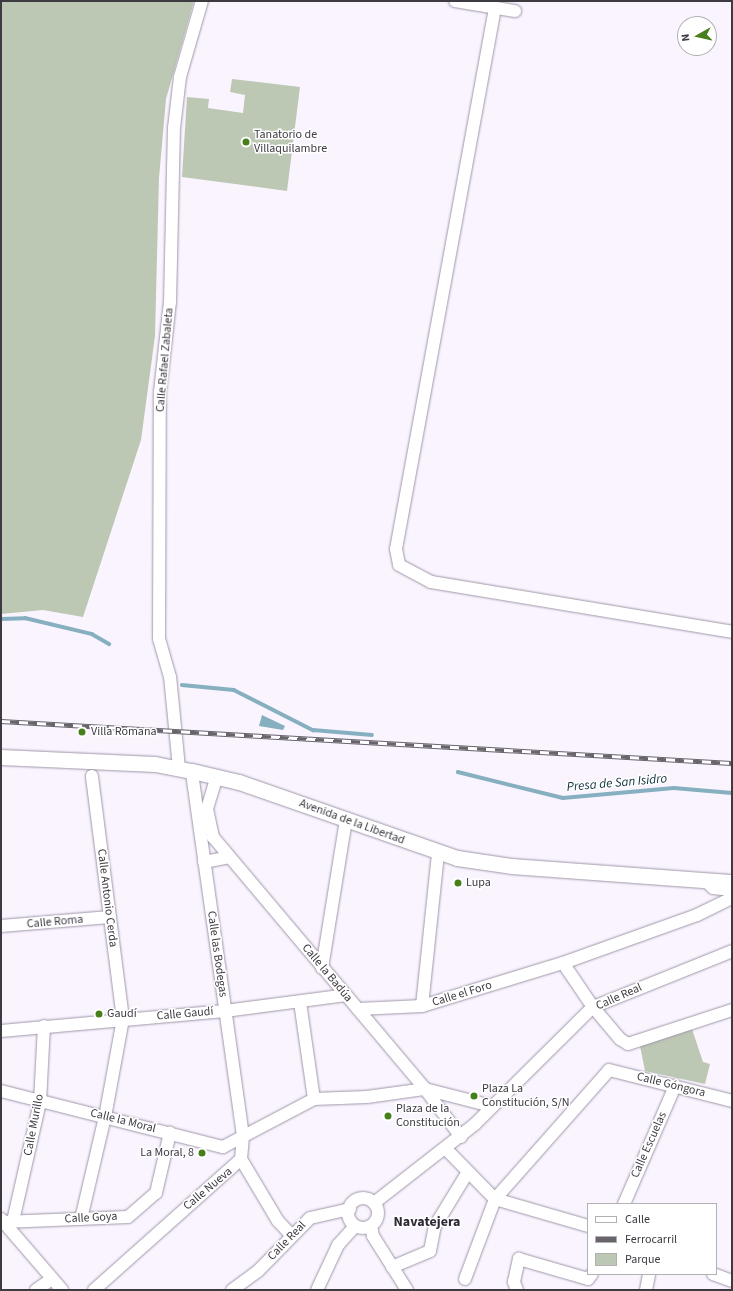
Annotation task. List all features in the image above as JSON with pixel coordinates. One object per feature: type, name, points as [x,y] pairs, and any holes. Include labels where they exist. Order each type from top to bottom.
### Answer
[{"type":"main road","name":"Avenida de la Libertad","points":[[1,758],[155,764],[217,776],[346,819],[438,853],[512,866],[732,882]]},
{"type":"street","name":"Calle Rafael Zabaleta","points":[[185,770],[170,677],[159,639],[160,392],[170,302],[174,128],[180,77],[202,1]]},
{"type":"street","points":[[455,1],[515,11]]},
{"type":"street","points":[[495,8],[396,549],[399,564],[431,582],[732,632]]},
{"type":"street","name":"Calle las Bodegas","points":[[185,770],[199,821],[244,1136]]},
{"type":"street","name":"Calle Antonio Cerda","points":[[81,1219],[105,1117],[122,1019],[92,776]]},
{"type":"street","name":"Calle la Badúa","points":[[217,776],[207,809],[214,837],[322,968],[425,1089],[460,1137]]},
{"type":"street","points":[[322,968],[346,819]]},
{"type":"street","points":[[199,821],[214,837]]},
{"type":"street","points":[[422,1006],[438,853]]},
{"type":"street","points":[[204,862],[230,857]]},
{"type":"street","name":"Avenida de la Libertad","points":[[705,880],[713,888],[732,890]]},
{"type":"street","name":"Calle el Foro","points":[[358,1009],[422,1006],[563,963],[697,915],[732,898]]},
{"type":"street","name":"Calle Roma","points":[[1,926],[110,917]]},
{"type":"street","name":"Calle Real","points":[[491,1106],[594,1007],[732,951]]},
{"type":"street","points":[[563,963],[594,1007],[620,1039],[628,1044],[732,1010]]},
{"type":"street","name":"Calle Gaudí","points":[[1,1031],[225,1011],[346,995]]},
{"type":"street","points":[[300,1002],[314,1099]]},
{"type":"street","name":"Calle Murillo","points":[[6,1221],[40,1102],[44,1026]]},
{"type":"street","name":"Calle Góngora","points":[[495,1199],[609,1070],[732,1101]]},
{"type":"street","name":"Calle Escuelas","points":[[624,1203],[675,1086]]},
{"type":"street","points":[[244,1136],[314,1099],[367,1097],[425,1089],[491,1106]]},
{"type":"street","name":"Calle la Moral","points":[[1,1091],[223,1147],[244,1136]]},
{"type":"street","points":[[355,1226],[349,1215],[350,1208],[358,1200],[374,1203],[460,1137],[491,1106]]},
{"type":"street","name":"Calle Goya","points":[[6,1221],[128,1217],[156,1193],[170,1133]]},
{"type":"street","name":"Calle Nueva","points":[[94,1290],[241,1159],[244,1136]]},
{"type":"street","points":[[445,1148],[495,1199],[587,1226]]},
{"type":"street","points":[[241,1159],[278,1221],[291,1235]]},
{"type":"street","points":[[392,1267],[430,1251],[435,1226],[468,1172]]},
{"type":"street","points":[[465,1279],[495,1199]]},
{"type":"street","points":[[374,1203],[378,1213],[372,1226],[373,1236],[407,1290]]},
{"type":"street","name":"Calle Real","points":[[232,1290],[258,1271],[291,1235],[310,1218],[350,1208]]},
{"type":"street","points":[[6,1221],[62,1290]]},
{"type":"street","points":[[317,1290],[338,1245],[355,1226],[372,1226]]},
{"type":"street","points":[[517,1290],[514,1282],[520,1259],[588,1279],[591,1275]]},
{"type":"street","points":[[646,1290],[649,1275]]},
{"type":"street","points":[[716,1275],[732,1281]]},
{"type":"street","points":[[36,1290],[52,1279]]},
{"type":"green space","points":[[1,1],[194,1],[166,99],[159,178],[155,336],[141,440],[83,617],[43,610],[1,614]]},
{"type":"green space","points":[[232,79],[300,87],[287,191],[182,177],[187,97],[209,99],[208,108],[243,113],[245,95],[230,92]]},
{"type":"green space","points":[[692,1029],[703,1062],[710,1064],[705,1084],[645,1071],[640,1046]]},
{"type":"water","points":[[262,715],[285,726],[283,730],[259,726]]},
{"type":"waterway","name":"Presa de San Isidro","points":[[1,619],[25,618],[92,634],[109,644]]},
{"type":"waterway","name":"Presa de San Isidro","points":[[182,685],[234,690],[313,730],[372,735]]},
{"type":"waterway","name":"Presa de San Isidro","points":[[458,772],[563,798],[674,788],[732,793]]},
{"type":"railway","points":[[1,721],[732,763]]},
{"type":"place","name":"Tanatorio de Villaquilambre","points":[[246,142]]},
{"type":"place","name":"Villa Romana","points":[[82,732]]},
{"type":"place","name":"Lupa","points":[[458,883]]},
{"type":"place","name":"Gaudí","points":[[99,1014]]},
{"type":"place","name":"Plaza La Constitución, S/N","points":[[474,1096]]},
{"type":"place","name":"Plaza de la Constitución","points":[[388,1116]]},
{"type":"place","name":"La Moral, 8","points":[[202,1153]]},
{"type":"district","name":"Navatejera","points":[[427,1222]]}]
